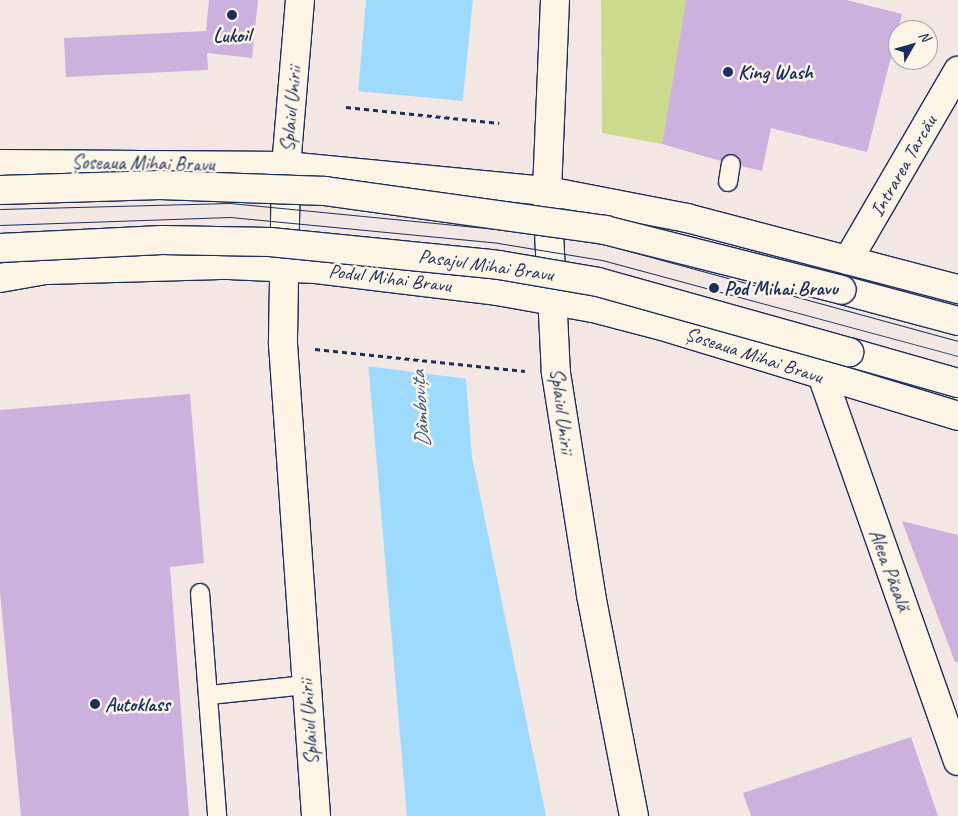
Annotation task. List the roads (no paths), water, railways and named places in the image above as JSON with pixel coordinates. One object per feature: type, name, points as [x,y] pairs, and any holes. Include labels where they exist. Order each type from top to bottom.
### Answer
[{"type":"main road","name":"Splaiul Unirii","points":[[300,0],[286,166],[282,266],[283,344],[316,816]]},
{"type":"main road","name":"Splaiul Unirii","points":[[555,0],[547,191],[550,300],[574,497],[634,816]]},
{"type":"main road","name":"Intrarea Tarcău","points":[[848,260],[958,71]]},
{"type":"main road","name":"Șoseaua Mihai Bravu","points":[[0,164],[286,166]]},
{"type":"main road","points":[[286,166],[347,169],[547,191],[678,216],[958,289]]},
{"type":"main road","points":[[0,190],[160,185],[267,187],[503,212],[634,236],[958,322]]},
{"type":"main road","name":"Pasajul Mihai Bravu","points":[[0,248],[162,240],[270,242],[499,265],[598,282],[958,383]]},
{"type":"main road","points":[[0,278],[45,270],[126,266],[282,266]]},
{"type":"main road","name":"Podul Mihai Bravu","points":[[282,266],[497,291],[550,300]]},
{"type":"main road","name":"Șoseaua Mihai Bravu","points":[[550,300],[669,328],[823,378],[958,416]]},
{"type":"main road","name":"Aleea Păcală","points":[[823,378],[958,761]]},
{"type":"lane","points":[[728,182],[731,164]]},
{"type":"lane","points":[[200,593],[217,816]]},
{"type":"lane","points":[[209,695],[306,685]]},
{"type":"water","name":"Dâmbovița","points":[[366,0],[473,0],[460,125],[462,331],[472,457],[546,816],[407,816],[366,337],[355,129]]},
{"type":"tram line","points":[[0,209],[230,203],[548,234],[607,245],[958,341]]},
{"type":"tram line","points":[[0,225],[230,217],[498,243],[602,260],[958,356]]},
{"type":"place","name":"Lukoil","points":[[232,15]]},
{"type":"place","name":"King Wash","points":[[728,72]]},
{"type":"place","name":"Pod Mihai Bravu","points":[[714,288]]},
{"type":"place","name":"Autoklass","points":[[95,704]]}]
